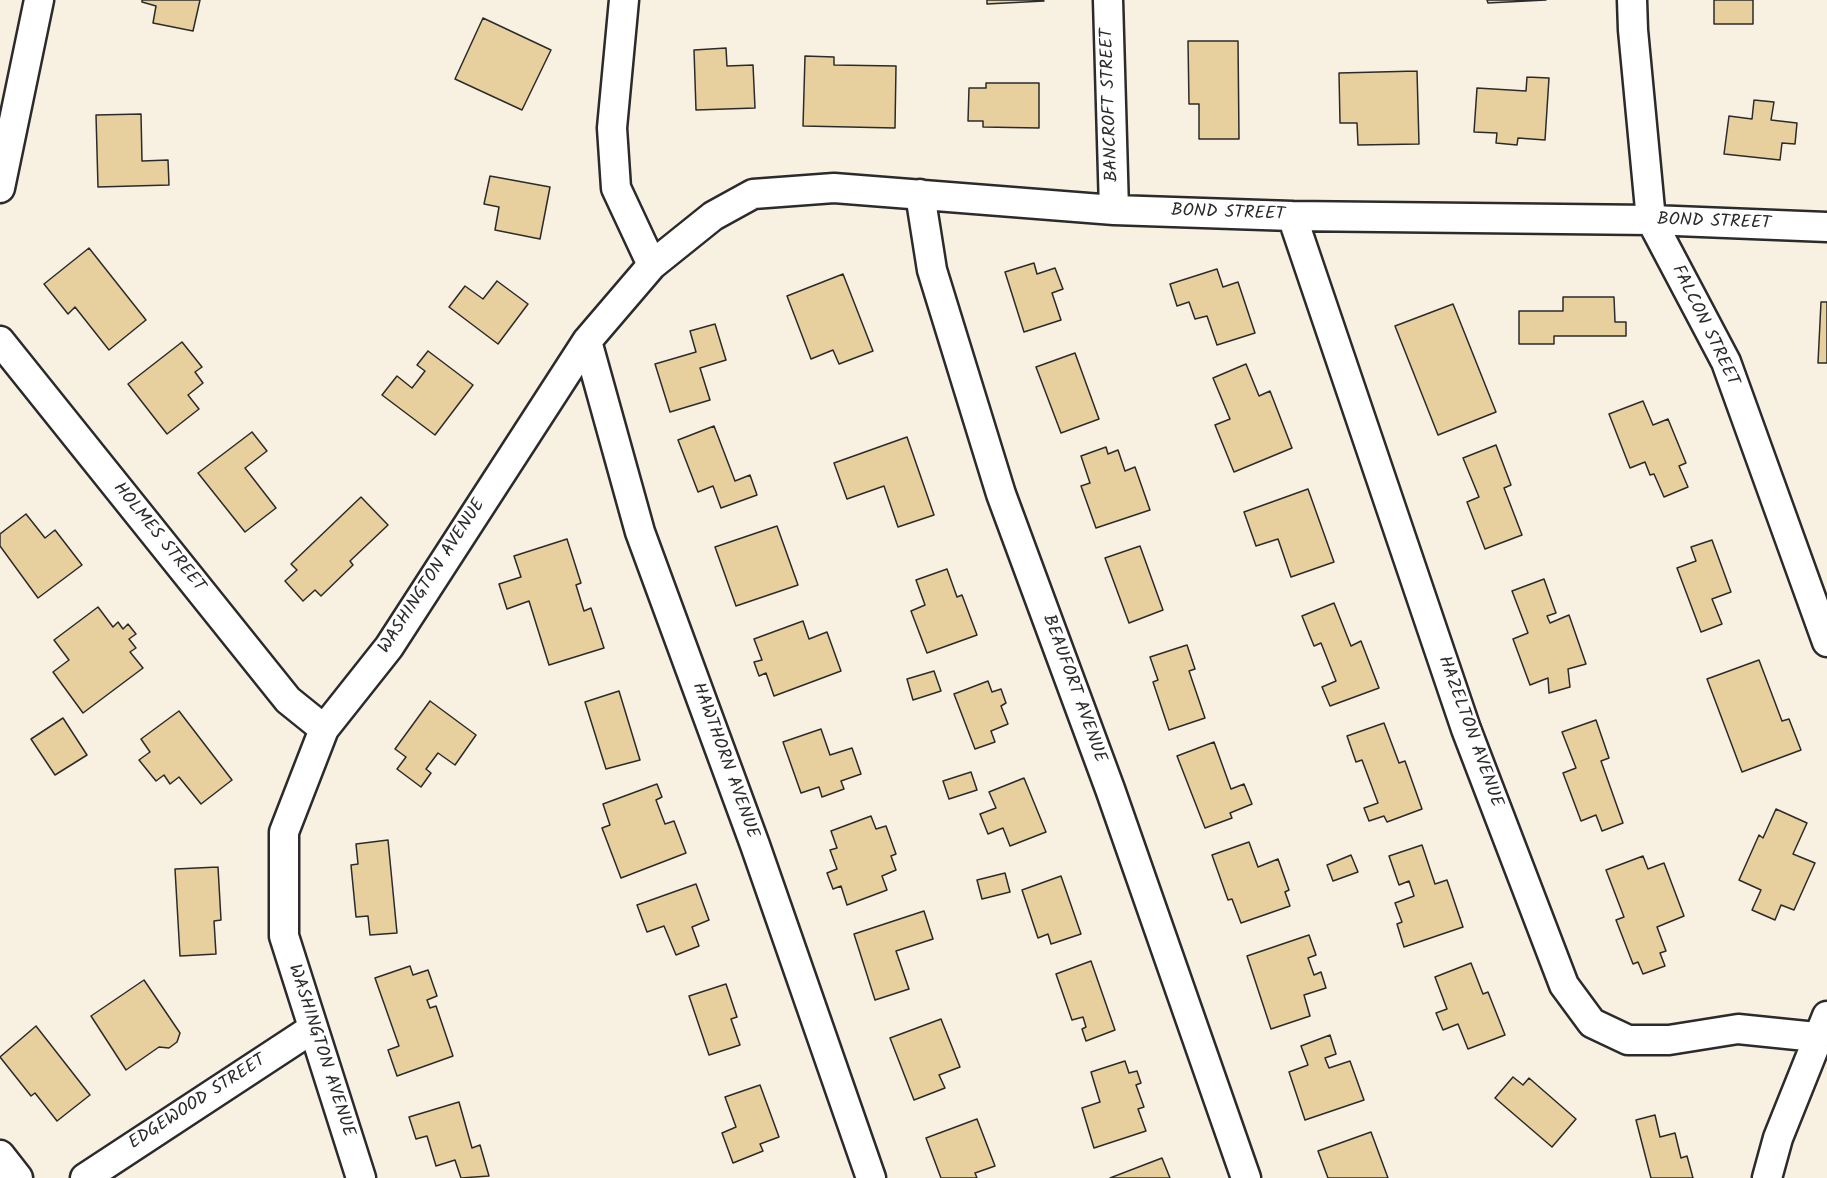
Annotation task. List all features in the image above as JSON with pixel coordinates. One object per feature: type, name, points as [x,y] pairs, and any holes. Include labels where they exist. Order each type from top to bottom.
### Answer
[{"type":"street","points":[[0,188],[39,0]]},
{"type":"street","points":[[624,0],[612,128],[616,188],[652,265]]},
{"type":"street","name":"BANCROFT STREET","points":[[1108,0],[1114,210]]},
{"type":"street","name":"FALCON STREET","points":[[1632,0],[1651,220],[1726,362],[1827,642]]},
{"type":"street","name":"BOND STREET","points":[[652,265],[713,216],[753,194],[834,188],[1114,210],[1292,216],[1651,220],[1827,227]]},
{"type":"street","name":"BEAUFORT AVENUE","points":[[920,194],[932,270],[1001,494],[1110,789],[1246,1178]]},
{"type":"street","name":"HAZELTON AVENUE","points":[[1292,216],[1466,729],[1564,985],[1592,1023],[1629,1040],[1669,1040],[1738,1029],[1822,1026]]},
{"type":"street","name":"WASHINGTON AVENUE","points":[[361,1178],[284,936],[284,832],[324,729],[389,647],[587,341],[652,265]]},
{"type":"street","name":"HOLMES STREET","points":[[0,341],[288,700],[324,729]]},
{"type":"street","name":"HAWTHORN AVENUE","points":[[587,341],[640,532],[758,855],[871,1178]]},
{"type":"street","points":[[1767,1178],[1778,1138],[1822,1026]]},
{"type":"street","name":"EDGEWOOD STREET","points":[[85,1178],[312,1029]]},
{"type":"street","points":[[0,1155],[18,1178]]},
{"type":"building","points":[[142,0],[200,0],[193,31],[153,23],[156,6],[142,2]]},
{"type":"building","points":[[987,0],[1043,0],[1044,1],[987,4]]},
{"type":"building","points":[[1487,0],[1546,0],[1488,3]]},
{"type":"building","points":[[1714,0],[1753,0],[1753,24],[1714,24]]},
{"type":"building","points":[[483,18],[551,50],[522,110],[455,79]]},
{"type":"building","points":[[1188,41],[1238,41],[1239,139],[1199,139],[1199,104],[1189,104]]},
{"type":"building","points":[[726,48],[727,66],[753,65],[755,108],[696,110],[694,50]]},
{"type":"building","points":[[805,56],[834,57],[834,65],[896,66],[895,128],[803,126]]},
{"type":"building","points":[[1417,71],[1419,144],[1358,145],[1357,123],[1340,123],[1339,73]]},
{"type":"building","points":[[1527,77],[1549,78],[1545,140],[1518,138],[1517,145],[1496,143],[1497,133],[1474,132],[1477,88],[1526,91]]},
{"type":"building","points":[[986,83],[1039,83],[1039,128],[983,127],[983,121],[968,121],[969,88],[986,88]]},
{"type":"building","points":[[1754,100],[1774,102],[1771,120],[1797,123],[1795,144],[1782,143],[1780,160],[1724,154],[1729,116],[1752,119]]},
{"type":"building","points":[[141,114],[142,161],[168,160],[169,185],[98,187],[96,115]]},
{"type":"building","points":[[490,176],[550,187],[540,239],[495,230],[499,207],[484,204]]},
{"type":"building","points":[[89,248],[146,320],[109,350],[75,307],[68,314],[44,284]]},
{"type":"building","points":[[1034,263],[1037,274],[1055,268],[1063,289],[1052,293],[1061,320],[1024,332],[1005,272]]},
{"type":"building","points":[[1217,269],[1223,287],[1238,282],[1255,333],[1217,345],[1207,316],[1195,319],[1189,302],[1177,306],[1170,284]]},
{"type":"building","points":[[843,274],[873,351],[839,364],[833,350],[811,359],[787,296]]},
{"type":"building","points":[[497,281],[528,304],[498,344],[449,307],[465,286],[483,299]]},
{"type":"building","points":[[1563,297],[1614,297],[1615,322],[1626,322],[1626,336],[1554,336],[1554,344],[1519,344],[1519,311],[1563,311]]},
{"type":"building","points":[[1821,302],[1827,302],[1827,363],[1818,363]]},
{"type":"building","points":[[1453,304],[1496,412],[1438,435],[1395,326]]},
{"type":"building","points":[[715,324],[726,360],[700,368],[710,400],[670,412],[655,364],[696,352],[690,331]]},
{"type":"building","points":[[182,342],[202,367],[195,372],[203,383],[188,395],[199,409],[167,434],[128,384]]},
{"type":"building","points":[[428,351],[473,385],[435,435],[382,395],[397,376],[412,388],[425,371],[417,365]]},
{"type":"building","points":[[1075,353],[1099,419],[1061,433],[1036,367]]},
{"type":"building","points":[[1246,364],[1259,396],[1270,391],[1292,448],[1234,472],[1215,425],[1230,419],[1213,378]]},
{"type":"building","points":[[1643,401],[1653,425],[1668,419],[1686,463],[1679,466],[1688,487],[1664,497],[1654,474],[1650,475],[1645,462],[1630,468],[1609,414]]},
{"type":"building","points":[[714,426],[735,481],[750,475],[757,495],[721,508],[713,486],[698,492],[678,440]]},
{"type":"building","points":[[252,432],[267,451],[245,468],[276,508],[245,532],[198,473]]},
{"type":"building","points":[[907,437],[934,515],[898,527],[884,486],[847,499],[834,463]]},
{"type":"building","points":[[1496,445],[1511,485],[1504,488],[1522,535],[1485,549],[1467,502],[1479,497],[1463,458]]},
{"type":"building","points":[[1106,447],[1108,454],[1118,450],[1125,471],[1135,467],[1150,510],[1096,528],[1081,486],[1090,483],[1081,456]]},
{"type":"building","points":[[1308,489],[1334,562],[1291,577],[1278,539],[1256,546],[1244,512]]},
{"type":"building","points":[[361,497],[388,525],[350,561],[353,565],[321,596],[315,590],[303,601],[285,581],[297,570],[291,564]]},
{"type":"building","points":[[26,514],[45,538],[55,530],[82,565],[38,598],[0,546],[0,534]]},
{"type":"building","points":[[777,526],[798,585],[736,606],[715,547]]},
{"type":"building","points":[[567,539],[581,583],[576,585],[584,611],[591,608],[604,648],[549,665],[529,601],[507,609],[499,584],[521,577],[514,556]]},
{"type":"building","points":[[1712,540],[1731,592],[1712,599],[1722,624],[1701,632],[1677,568],[1696,561],[1691,547]]},
{"type":"building","points":[[1140,546],[1163,610],[1129,623],[1105,558]]},
{"type":"building","points":[[947,569],[957,597],[962,595],[977,635],[927,653],[911,611],[925,605],[916,580]]},
{"type":"building","points":[[1544,579],[1556,613],[1547,616],[1550,623],[1569,615],[1586,664],[1568,669],[1570,687],[1549,693],[1548,678],[1530,685],[1513,639],[1528,633],[1512,591]]},
{"type":"building","points":[[1334,603],[1351,646],[1361,641],[1379,688],[1330,706],[1322,687],[1336,681],[1321,643],[1314,646],[1302,616]]},
{"type":"building","points":[[98,607],[113,627],[118,622],[123,629],[128,624],[136,634],[129,639],[136,648],[130,652],[143,668],[83,713],[53,672],[69,660],[54,640]]},
{"type":"building","points":[[803,621],[809,639],[827,632],[841,671],[774,696],[766,673],[759,676],[754,662],[762,660],[754,639]]},
{"type":"building","points":[[1187,645],[1195,669],[1189,671],[1205,718],[1169,730],[1153,682],[1158,680],[1150,657]]},
{"type":"building","points":[[1759,660],[1782,721],[1789,719],[1801,750],[1742,772],[1707,679]]},
{"type":"building","points":[[934,671],[941,691],[913,700],[907,679]]},
{"type":"building","points":[[988,681],[992,692],[1001,689],[1006,703],[1001,706],[1008,724],[991,731],[995,742],[975,749],[954,694]]},
{"type":"building","points":[[619,691],[640,760],[606,769],[585,702]]},
{"type":"building","points":[[430,701],[476,735],[455,765],[438,753],[426,769],[431,773],[421,787],[397,769],[406,757],[395,749]]},
{"type":"building","points":[[179,711],[232,780],[201,804],[179,777],[170,784],[164,775],[156,781],[139,760],[150,752],[141,739]]},
{"type":"building","points":[[63,718],[87,755],[55,775],[31,739]]},
{"type":"building","points":[[1596,720],[1609,758],[1601,761],[1623,823],[1602,831],[1596,815],[1581,821],[1563,773],[1576,768],[1562,732]]},
{"type":"building","points":[[1384,723],[1399,763],[1405,761],[1422,809],[1387,822],[1384,816],[1369,821],[1364,808],[1378,803],[1362,760],[1356,762],[1347,736]]},
{"type":"building","points":[[821,729],[830,755],[852,748],[861,774],[841,781],[844,789],[822,797],[819,787],[801,793],[783,742]]},
{"type":"building","points":[[1214,742],[1231,789],[1244,784],[1252,804],[1230,813],[1232,818],[1205,828],[1177,756]]},
{"type":"building","points":[[971,772],[977,790],[949,799],[943,781]]},
{"type":"building","points":[[1024,778],[1046,832],[1010,846],[1003,828],[988,834],[980,814],[996,808],[989,792]]},
{"type":"building","points":[[657,784],[662,797],[656,800],[665,824],[674,821],[686,853],[621,878],[602,828],[610,825],[603,804]]},
{"type":"building","points":[[1776,809],[1807,823],[1793,854],[1815,863],[1794,910],[1781,905],[1775,920],[1752,910],[1761,890],[1739,880],[1759,835],[1763,838]]},
{"type":"building","points":[[871,816],[876,829],[886,826],[896,854],[891,856],[896,870],[882,876],[887,890],[847,905],[841,886],[833,889],[827,873],[837,869],[830,850],[837,848],[831,831]]},
{"type":"building","points":[[388,840],[397,933],[370,935],[368,916],[356,917],[351,865],[358,864],[356,844]]},
{"type":"building","points":[[1249,842],[1258,867],[1278,859],[1289,890],[1285,892],[1290,906],[1241,923],[1232,899],[1228,900],[1212,855]]},
{"type":"building","points":[[1422,845],[1435,884],[1447,880],[1463,927],[1404,947],[1397,924],[1402,922],[1395,903],[1414,896],[1409,881],[1399,885],[1389,856]]},
{"type":"building","points":[[1351,855],[1358,872],[1333,881],[1327,865]]},
{"type":"building","points":[[1643,856],[1648,869],[1664,863],[1684,916],[1657,927],[1666,951],[1660,953],[1665,966],[1643,974],[1638,962],[1633,964],[1616,920],[1624,917],[1606,870]]},
{"type":"building","points":[[218,867],[221,920],[214,921],[216,954],[180,956],[175,869]]},
{"type":"building","points":[[1005,873],[1010,892],[982,899],[977,880]]},
{"type":"building","points":[[1061,876],[1081,934],[1051,944],[1048,934],[1038,938],[1022,890]]},
{"type":"building","points":[[696,884],[709,920],[692,927],[699,946],[676,955],[664,926],[647,932],[637,905]]},
{"type":"building","points":[[924,911],[933,939],[896,951],[909,989],[875,1000],[854,934]]},
{"type":"building","points":[[1309,935],[1316,955],[1308,958],[1314,975],[1321,972],[1326,988],[1304,995],[1310,1016],[1271,1029],[1247,956]]},
{"type":"building","points":[[1091,961],[1115,1030],[1086,1041],[1082,1029],[1086,1027],[1083,1017],[1072,1020],[1056,974]]},
{"type":"building","points":[[1471,963],[1483,994],[1488,992],[1505,1035],[1468,1049],[1458,1024],[1443,1030],[1436,1013],[1447,1009],[1435,977]]},
{"type":"building","points":[[410,966],[413,975],[428,970],[437,996],[427,1000],[430,1008],[436,1006],[453,1056],[397,1076],[388,1050],[399,1046],[375,978]]},
{"type":"building","points":[[144,980],[180,1033],[177,1042],[169,1048],[159,1047],[126,1070],[91,1016]]},
{"type":"building","points":[[726,984],[737,1017],[731,1019],[740,1045],[709,1055],[689,996]]},
{"type":"building","points":[[941,1019],[960,1067],[939,1075],[945,1088],[914,1100],[890,1038]]},
{"type":"building","points":[[36,1026],[90,1095],[57,1121],[35,1093],[31,1096],[0,1057]]},
{"type":"building","points":[[1330,1035],[1336,1054],[1325,1058],[1329,1068],[1350,1061],[1364,1100],[1305,1120],[1289,1072],[1308,1065],[1301,1046]]},
{"type":"building","points":[[1125,1061],[1129,1073],[1137,1071],[1141,1083],[1136,1085],[1144,1107],[1138,1109],[1146,1131],[1094,1148],[1082,1108],[1100,1102],[1091,1072]]},
{"type":"building","points":[[1513,1077],[1523,1085],[1529,1078],[1576,1119],[1552,1147],[1495,1098]]},
{"type":"building","points":[[760,1085],[779,1137],[760,1144],[763,1151],[733,1163],[722,1133],[736,1127],[725,1097]]},
{"type":"building","points":[[459,1102],[472,1148],[480,1145],[489,1176],[461,1178],[455,1160],[436,1166],[427,1136],[416,1139],[409,1117]]},
{"type":"building","points":[[1655,1115],[1660,1137],[1675,1133],[1681,1158],[1687,1156],[1693,1178],[1651,1178],[1636,1120]]},
{"type":"building","points":[[977,1119],[995,1166],[975,1173],[977,1178],[941,1178],[926,1138]]},
{"type":"building","points":[[1371,1132],[1388,1178],[1328,1178],[1318,1151]]},
{"type":"building","points":[[1162,1158],[1170,1178],[1110,1178]]}]
